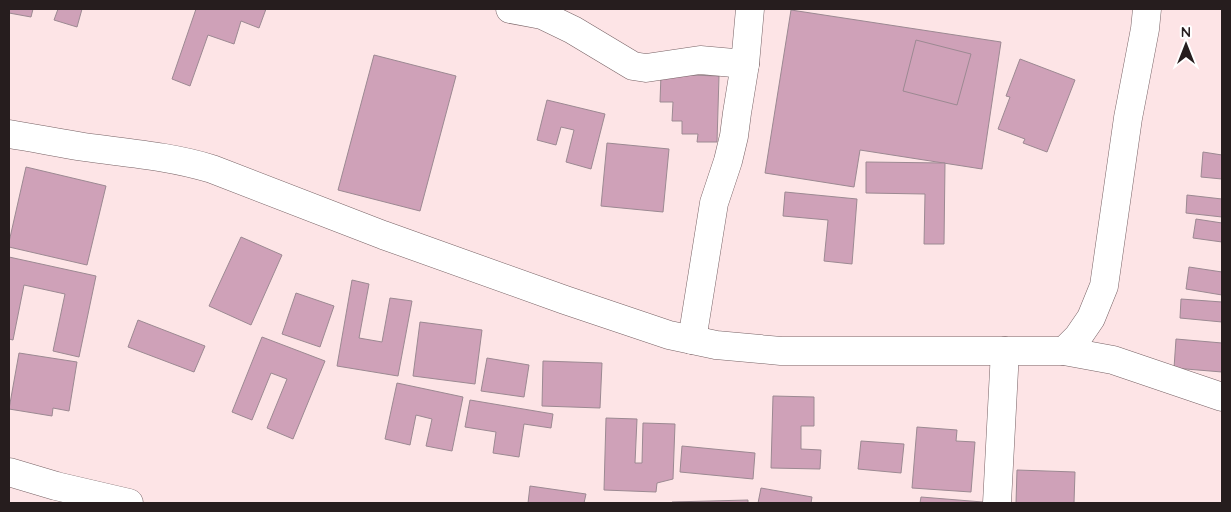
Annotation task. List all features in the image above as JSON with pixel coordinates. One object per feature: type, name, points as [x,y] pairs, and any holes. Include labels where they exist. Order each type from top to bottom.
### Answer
[{"type":"street","points":[[510,9],[542,15],[573,30],[634,66],[646,68],[700,60],[745,64]]},
{"type":"street","points":[[692,340],[714,203],[734,136],[745,64],[750,9]]},
{"type":"street","points":[[1064,351],[1078,337],[1091,318],[1104,286],[1128,118],[1146,29],[1147,9]]},
{"type":"street","points":[[9,134],[193,163],[392,238],[669,336],[716,345],[781,351],[1064,351],[1113,360],[1222,397]]},
{"type":"street","points":[[997,503],[1005,351]]},
{"type":"street","points":[[9,472],[56,486],[129,503]]},
{"type":"building","points":[[9,9],[33,9],[31,17],[9,13]]},
{"type":"building","points":[[58,9],[82,9],[77,27],[54,20]]},
{"type":"building","points":[[196,9],[266,9],[259,28],[241,21],[234,44],[208,35],[190,86],[172,79]]},
{"type":"building","points":[[791,10],[1001,42],[982,169],[860,150],[854,187],[765,173]]},
{"type":"building","points":[[916,40],[971,54],[957,105],[903,91]]},
{"type":"building","points":[[374,55],[456,76],[420,211],[338,190]]},
{"type":"building","points":[[1020,59],[1075,80],[1047,152],[1023,143],[1025,139],[998,129],[1010,97],[1006,96]]},
{"type":"building","points":[[661,74],[719,76],[717,142],[697,142],[698,134],[682,134],[682,121],[672,121],[673,102],[660,102]]},
{"type":"building","points":[[547,100],[605,114],[591,169],[566,162],[574,130],[561,127],[556,145],[537,140]]},
{"type":"building","points":[[607,143],[669,149],[663,212],[601,206]]},
{"type":"building","points":[[1203,152],[1222,155],[1222,179],[1201,177]]},
{"type":"building","points":[[866,162],[945,163],[944,244],[924,244],[925,194],[866,193]]},
{"type":"building","points":[[26,167],[106,186],[87,265],[9,247]]},
{"type":"building","points":[[785,192],[857,199],[852,264],[824,261],[828,220],[783,216]]},
{"type":"building","points":[[1187,195],[1222,199],[1222,217],[1186,213]]},
{"type":"building","points":[[1196,219],[1222,223],[1222,242],[1193,238]]},
{"type":"building","points":[[241,237],[282,255],[251,325],[209,306]]},
{"type":"building","points":[[9,257],[96,276],[79,357],[53,351],[65,294],[24,285],[13,340],[9,339]]},
{"type":"building","points":[[1189,267],[1222,272],[1222,295],[1186,289]]},
{"type":"building","points":[[352,280],[369,284],[359,338],[382,342],[390,298],[412,301],[398,376],[337,366]]},
{"type":"building","points":[[296,293],[334,306],[320,347],[282,334]]},
{"type":"building","points":[[1181,299],[1222,302],[1222,322],[1180,318]]},
{"type":"building","points":[[138,320],[205,346],[194,372],[128,347]]},
{"type":"building","points":[[420,322],[482,330],[475,384],[413,376]]},
{"type":"building","points":[[262,337],[325,361],[293,439],[267,428],[287,379],[271,373],[252,420],[232,412]]},
{"type":"building","points":[[1176,339],[1222,343],[1222,372],[1174,368]]},
{"type":"building","points":[[19,353],[77,362],[69,411],[53,408],[52,416],[9,409]]},
{"type":"building","points":[[487,358],[529,365],[524,397],[481,391]]},
{"type":"building","points":[[543,361],[602,363],[600,408],[542,406]]},
{"type":"building","points":[[397,383],[463,397],[452,451],[426,446],[432,419],[416,415],[410,445],[385,439]]},
{"type":"building","points":[[773,396],[814,397],[814,426],[801,426],[801,449],[821,450],[820,469],[771,468]]},
{"type":"building","points":[[470,400],[553,414],[551,428],[524,424],[519,457],[493,453],[496,432],[465,427]]},
{"type":"building","points":[[606,418],[637,419],[635,463],[642,463],[643,423],[675,424],[673,479],[657,483],[656,492],[604,490]]},
{"type":"building","points":[[917,427],[957,430],[956,441],[975,442],[971,492],[912,488]]},
{"type":"building","points":[[861,441],[904,444],[901,473],[858,469]]},
{"type":"building","points":[[682,446],[755,453],[753,479],[680,472]]},
{"type":"building","points":[[1017,470],[1075,472],[1074,503],[1016,503]]},
{"type":"building","points":[[530,486],[586,494],[584,503],[528,503]]},
{"type":"building","points":[[761,488],[812,497],[811,503],[758,503]]},
{"type":"building","points":[[921,497],[995,503],[920,503]]},
{"type":"building","points":[[748,500],[748,503],[672,503],[672,502]]}]
